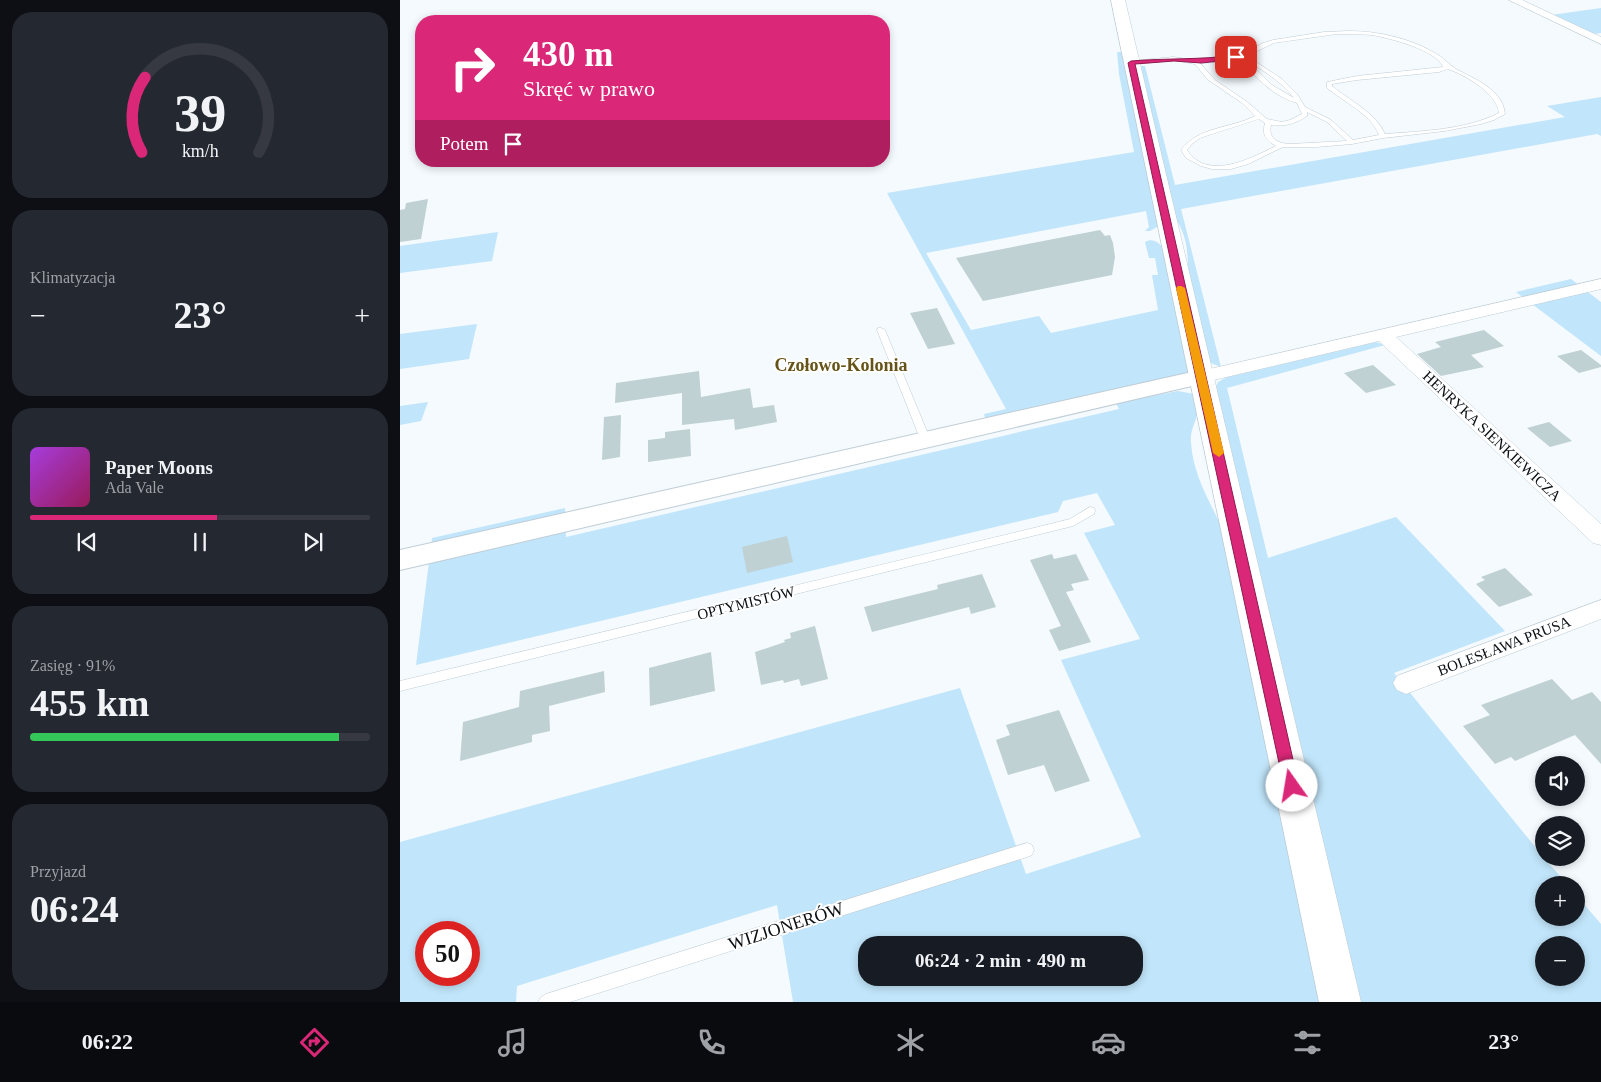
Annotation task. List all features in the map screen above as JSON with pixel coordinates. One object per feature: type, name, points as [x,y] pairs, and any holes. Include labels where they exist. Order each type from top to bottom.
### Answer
[{"type":"main road","points":[[1118,0],[1340,1002]]},
{"type":"street","points":[[1514,0],[1601,41]]},
{"type":"street","points":[[400,560],[926,441],[1601,284]]},
{"type":"street","name":"HENRYKA SIENKIEWICZA","points":[[1382,334],[1601,537]]},
{"type":"street","name":"BOLESŁAWA PRUSA","points":[[1406,683],[1601,609]]},
{"type":"lane","points":[[1131,63],[1163,60],[1211,61],[1242,56],[1257,48],[1279,41],[1344,31],[1360,31],[1385,35],[1433,54],[1446,65],[1492,93],[1501,102],[1502,114],[1481,122],[1416,133],[1383,136],[1352,142],[1282,145],[1244,164],[1223,167],[1200,163],[1186,155],[1184,150],[1187,145],[1202,135],[1243,125],[1260,116]]},
{"type":"lane","points":[[1242,56],[1276,77],[1287,86],[1304,108],[1328,122],[1352,142]]},
{"type":"lane","points":[[1242,56],[1271,87],[1298,101]]},
{"type":"lane","points":[[1188,61],[1197,64],[1208,77],[1268,122],[1288,122],[1299,119],[1305,115],[1304,108]]},
{"type":"lane","points":[[1383,136],[1382,131],[1374,122],[1329,87],[1328,83],[1349,79],[1439,70],[1446,68],[1446,65]]},
{"type":"lane","points":[[1268,122],[1266,131],[1268,137],[1282,145]]},
{"type":"lane","points":[[881,330],[926,441]]},
{"type":"lane","name":"OPTYMISTÓW","points":[[400,686],[1038,531],[1073,522],[1090,511]]},
{"type":"lane","name":"WIZJONERÓW","points":[[546,1002],[1026,850]]},
{"type":"shaded area","points":[[1601,8],[1601,33],[1585,35],[1544,16]]},
{"type":"shaded area","points":[[1117,52],[1123,52],[1159,221],[1157,227],[1150,231],[1145,231],[1149,227],[1146,211],[926,253],[971,330],[1039,316],[1051,333],[1158,310],[1152,275],[1158,275],[1155,258],[1149,258],[1145,242],[1154,241],[1165,251],[1190,366],[1187,373],[1174,379],[994,420],[985,418],[984,414],[1006,409],[887,193],[1134,152],[1119,74]]},
{"type":"shaded area","points":[[1141,66],[1145,66],[1175,185],[1565,117],[1547,106],[1601,97],[1601,136],[1597,134],[1181,209],[1221,367],[1208,362],[1195,317],[1191,298],[1186,243],[1173,214]]},
{"type":"shaded area","points":[[498,232],[492,261],[400,273],[400,246]]},
{"type":"shaded area","points":[[1571,279],[1601,302],[1601,356],[1516,292]]},
{"type":"shaded area","points":[[477,324],[469,359],[400,369],[400,334]]},
{"type":"shaded area","points":[[1376,342],[1385,345],[1227,388],[1268,558],[1396,517],[1505,631],[1394,673],[1535,847],[1535,866],[1551,866],[1560,876],[1535,876],[1535,926],[1585,926],[1585,905],[1601,924],[1601,1002],[1356,1002],[1214,390],[1218,382],[1227,377]]},
{"type":"shaded area","points":[[1178,391],[1194,394],[1197,402],[1197,415],[1191,436],[1192,455],[1203,488],[1223,530],[1325,1002],[793,1002],[777,905],[517,986],[516,1002],[400,1002],[400,842],[960,688],[1026,874],[1141,837],[1061,660],[1140,639],[1084,533],[1115,525],[1097,493],[1063,501],[1058,512],[416,665],[432,538],[565,508],[566,537],[1119,409],[1116,403]]},
{"type":"shaded area","points":[[428,402],[421,421],[400,425],[400,406]]},
{"type":"building","points":[[428,199],[421,239],[400,242],[400,210],[405,209],[406,203]]},
{"type":"building","points":[[1100,230],[1105,236],[1110,235],[1113,243],[1115,257],[1112,275],[983,301],[956,258]]},
{"type":"building","points":[[937,308],[955,344],[928,349],[910,313]]},
{"type":"building","points":[[1484,330],[1504,346],[1471,355],[1484,367],[1441,376],[1417,354],[1441,347],[1435,342]]},
{"type":"building","points":[[1581,350],[1601,365],[1601,367],[1579,373],[1557,356]]},
{"type":"building","points":[[1373,365],[1396,385],[1366,393],[1344,373]]},
{"type":"building","points":[[699,371],[701,397],[750,388],[753,408],[774,405],[777,422],[735,430],[734,419],[682,425],[682,393],[615,403],[616,383]]},
{"type":"building","points":[[621,415],[620,457],[602,460],[604,417]]},
{"type":"building","points":[[1549,422],[1572,441],[1550,447],[1527,428]]},
{"type":"building","points":[[690,429],[691,456],[648,462],[648,440],[665,438],[665,432]]},
{"type":"building","points":[[787,536],[793,562],[747,573],[742,547]]},
{"type":"building","points":[[1052,554],[1054,559],[1076,554],[1089,580],[1071,584],[1074,590],[1066,592],[1091,642],[1059,651],[1049,630],[1061,626],[1030,560]]},
{"type":"building","points":[[1505,568],[1533,595],[1499,607],[1476,584],[1485,580],[1481,577]]},
{"type":"building","points":[[982,574],[996,607],[971,614],[969,607],[872,632],[864,607],[938,589],[937,585]]},
{"type":"building","points":[[815,626],[828,679],[801,686],[799,679],[784,683],[783,680],[761,685],[755,652],[785,642],[784,640],[791,638],[790,633]]},
{"type":"building","points":[[711,652],[715,691],[650,706],[649,668]]},
{"type":"building","points":[[604,671],[605,692],[549,706],[550,731],[532,735],[532,742],[460,761],[463,722],[519,707],[520,691]]},
{"type":"building","points":[[1552,679],[1572,700],[1592,692],[1601,702],[1601,764],[1575,735],[1515,761],[1511,757],[1495,764],[1463,726],[1490,715],[1481,705]]},
{"type":"building","points":[[1059,710],[1090,781],[1055,792],[1044,765],[1008,775],[996,740],[1010,735],[1006,725]]},
{"type":"slow traffic","points":[[1181,288],[1219,453]]},
{"type":"district","name":"Czołowo-Kolonia","points":[[841,365]]},
{"type":"route","points":[[1236,57],[1201,62],[1163,60],[1131,63],[1292,786]]}]
